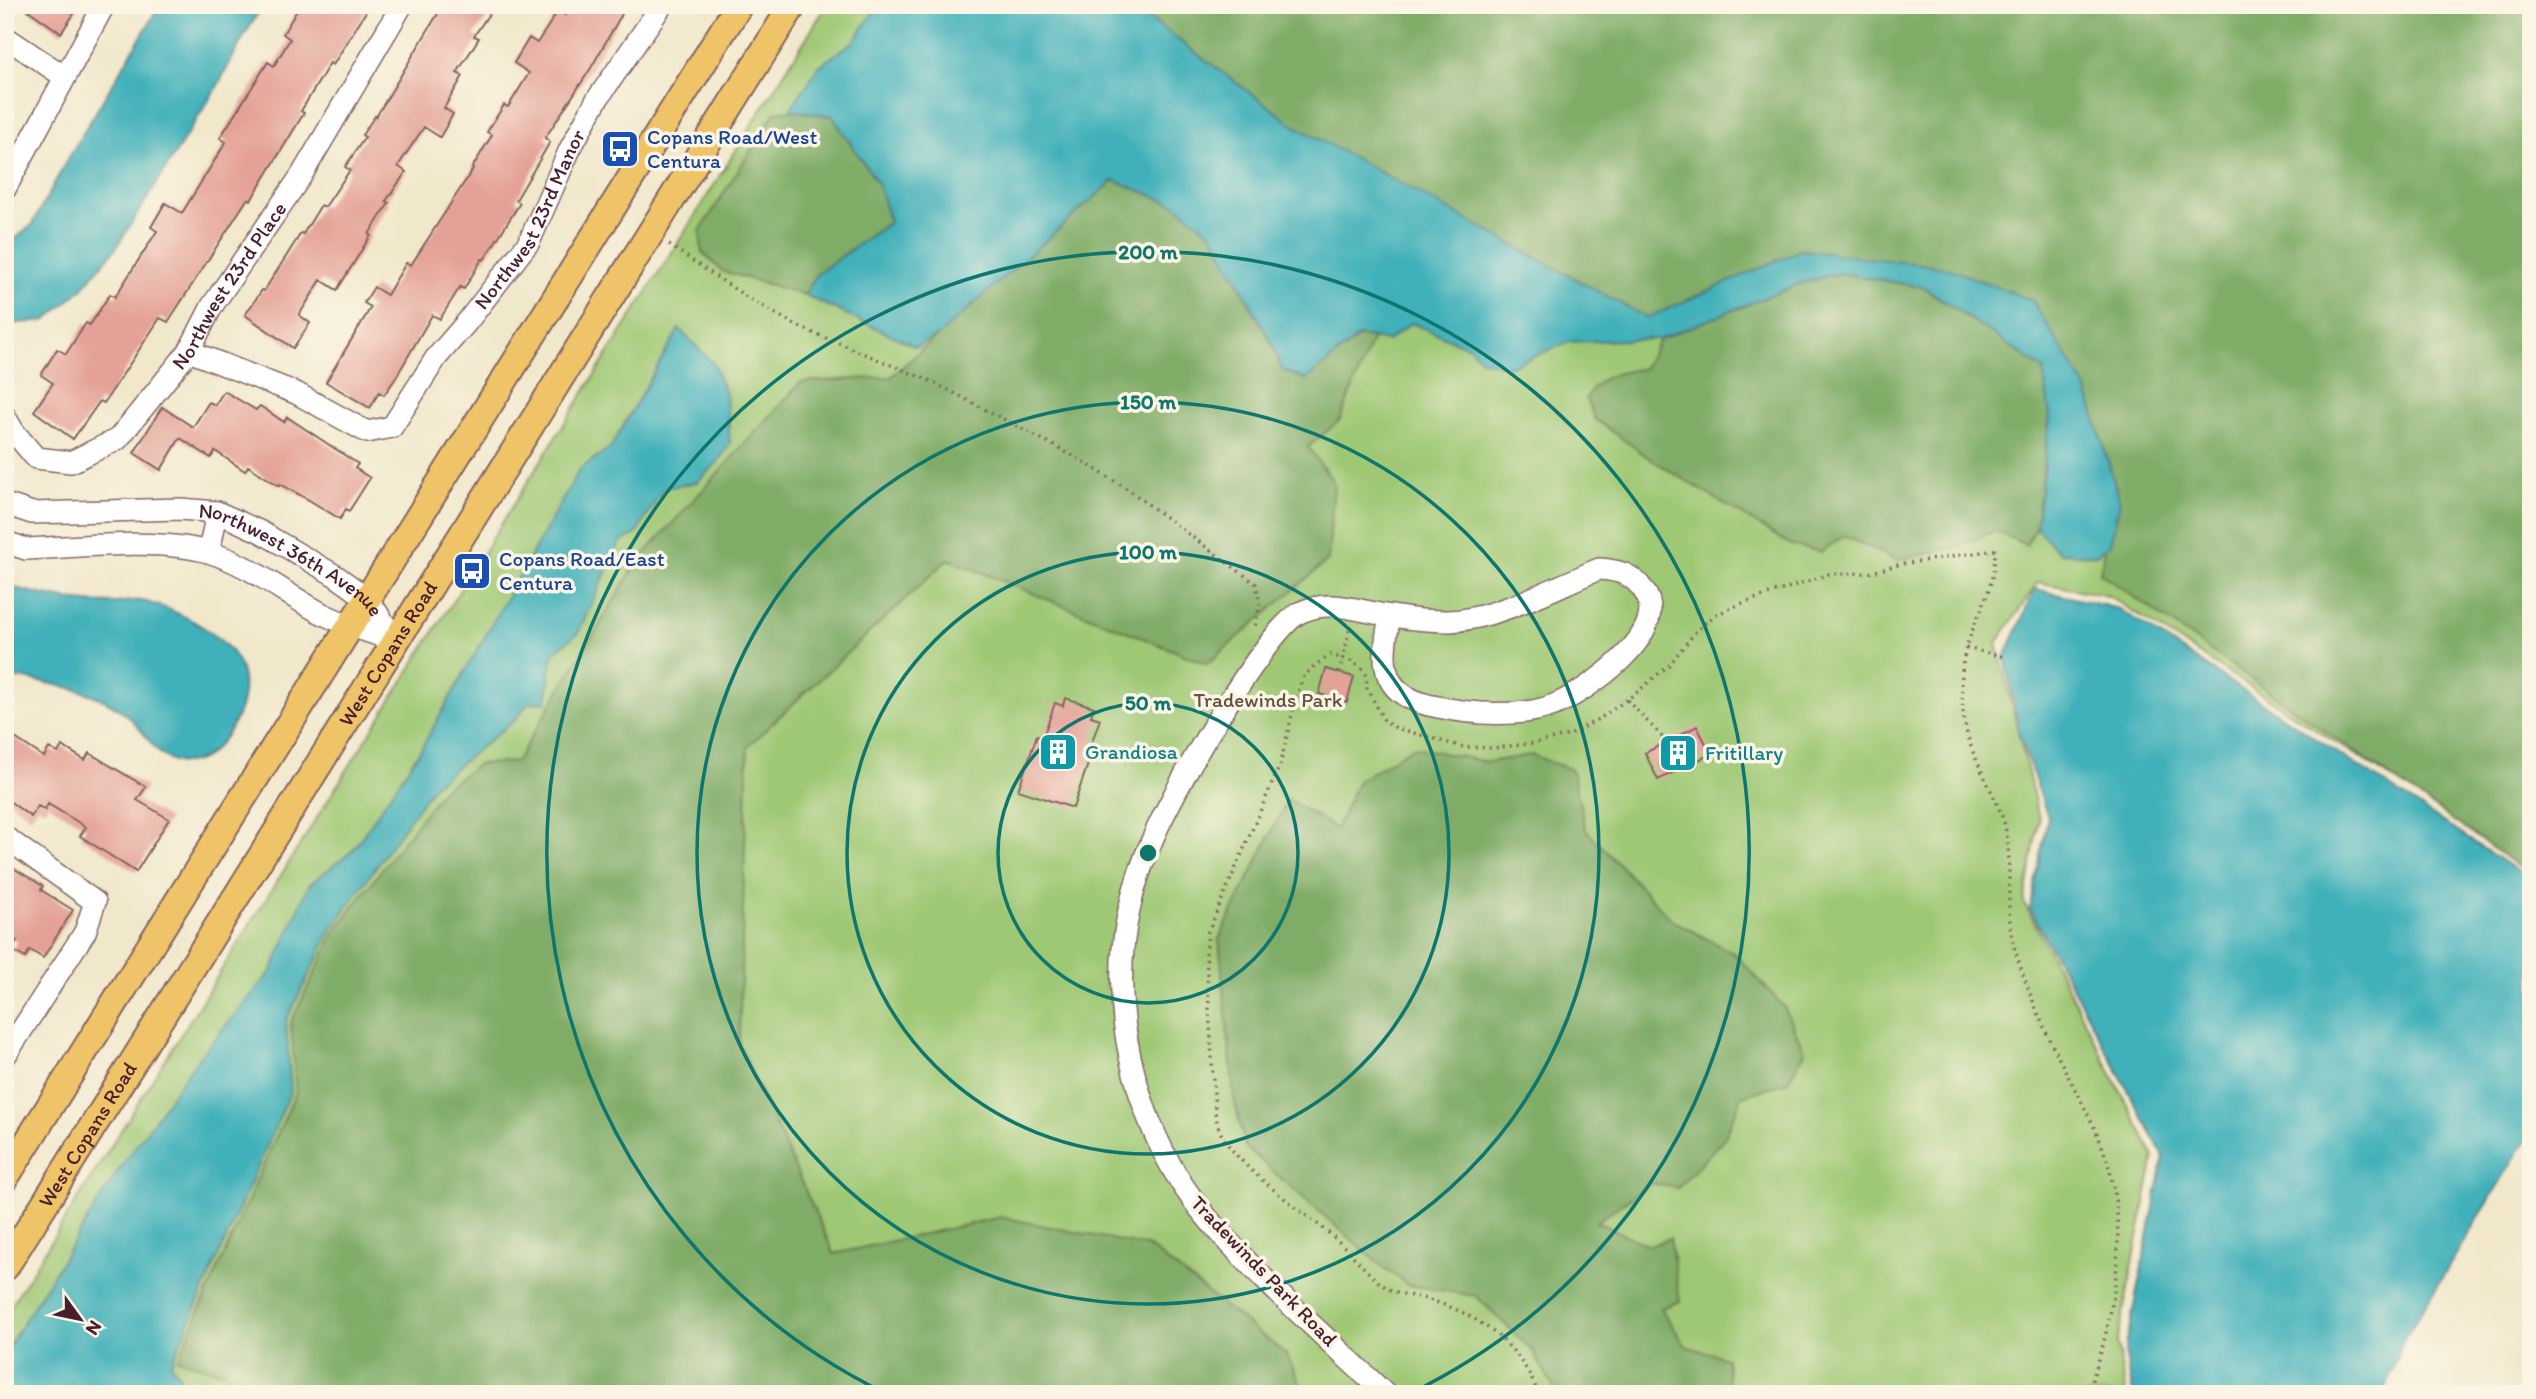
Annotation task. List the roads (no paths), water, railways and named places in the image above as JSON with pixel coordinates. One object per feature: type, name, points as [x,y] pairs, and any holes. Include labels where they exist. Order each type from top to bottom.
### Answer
[{"type":"main road","points":[[5,1178],[740,5]]},
{"type":"main road","name":"West Copans Road","points":[[5,1267],[793,5]]},
{"type":"main road","points":[[660,132],[699,157]]},
{"type":"street","points":[[5,189],[104,5]]},
{"type":"street","name":"Northwest 23rd Place","points":[[5,417],[36,458],[71,462],[118,439],[189,351],[212,306],[300,176],[402,5]]},
{"type":"street","name":"Northwest 23rd Manor","points":[[189,351],[296,393],[367,432],[392,428],[436,358],[467,323],[529,242],[570,149],[596,101],[663,5]]},
{"type":"street","points":[[5,37],[65,77]]},
{"type":"street","name":"Northwest 36th Avenue","points":[[5,504],[32,513],[180,509],[217,512],[261,532],[336,576],[368,599],[396,641]]},
{"type":"street","points":[[209,552],[217,512]]},
{"type":"street","name":"Northwest 36th Avenue","points":[[5,542],[26,549],[174,545],[209,552],[246,567],[320,612],[396,641]]},
{"type":"street","name":"Tradewinds Park Road","points":[[1385,1394],[1282,1296],[1208,1218],[1179,1178],[1152,1128],[1134,1076],[1124,1021],[1123,964],[1128,911],[1140,870],[1166,809],[1203,744],[1278,631],[1297,613],[1322,605],[1390,616],[1448,621],[1488,617],[1599,569],[1618,570],[1637,581],[1647,595],[1650,612],[1644,631],[1632,648],[1587,688],[1552,706],[1507,713],[1464,712],[1423,705],[1403,695],[1391,682],[1385,667],[1384,647],[1390,616]]},
{"type":"street","points":[[5,837],[95,902],[85,932],[5,1056]]},
{"type":"water","points":[[160,5],[263,5],[217,87],[116,248],[81,290],[45,321],[5,324],[5,247],[32,225],[67,160]]},
{"type":"water","points":[[882,5],[1131,5],[1295,126],[1647,318],[1801,250],[1944,267],[2032,300],[2087,390],[2120,502],[2110,544],[2096,555],[2060,553],[2036,528],[2050,415],[2043,369],[1924,287],[1839,273],[1801,283],[1660,339],[1568,342],[1509,367],[1482,360],[1469,347],[1411,323],[1388,341],[1359,336],[1306,380],[1282,370],[1273,345],[1212,234],[1176,205],[1114,180],[939,335],[916,347],[805,295],[817,274],[890,222],[878,184],[832,116],[790,110],[818,67],[854,41],[873,13]]},
{"type":"water","points":[[679,329],[713,363],[726,394],[730,443],[718,462],[697,482],[664,488],[636,534],[620,542],[578,633],[553,653],[546,702],[528,703],[516,719],[434,785],[331,930],[286,1021],[291,1091],[171,1364],[192,1394],[5,1394],[5,1352],[114,1177],[196,1061],[271,972],[309,885],[353,850],[421,749],[580,469],[611,447]]},
{"type":"water","points":[[5,586],[83,602],[116,603],[132,600],[155,604],[186,617],[216,636],[237,660],[242,673],[243,693],[240,706],[225,738],[201,759],[186,763],[177,762],[162,754],[134,722],[106,701],[74,689],[5,676]]},
{"type":"water","points":[[2035,589],[2119,609],[2531,880],[2531,1131],[2401,1345],[2384,1394],[2133,1394],[2125,1351],[2164,1157],[2030,909],[2048,817],[2020,737],[2005,657]]},
{"type":"place","name":"Copans Road/West Centura","points":[[620,149]]},
{"type":"place","name":"Copans Road/East Centura","points":[[472,571]]},
{"type":"place","name":"Grandiosa","points":[[1058,752]]},
{"type":"place","name":"Fritillary","points":[[1678,753]]},
{"type":"park label","name":"Tradewinds Park","points":[[1268,700]]}]
